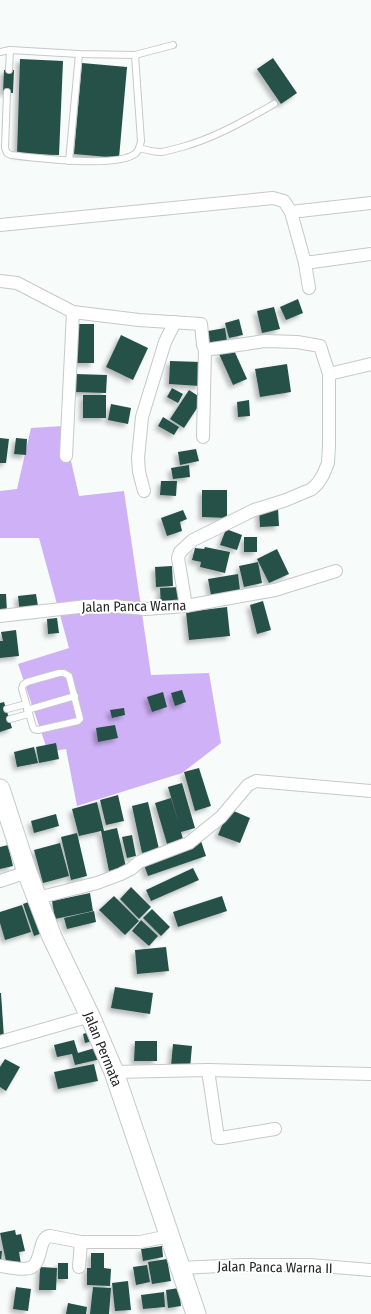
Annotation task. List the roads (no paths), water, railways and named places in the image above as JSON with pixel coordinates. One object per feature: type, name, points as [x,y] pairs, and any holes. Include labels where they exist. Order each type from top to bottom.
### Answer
[{"type":"main road","name":"Jalan Permata","points":[[0,789],[27,872],[52,937],[90,1016],[114,1072],[196,1314]]},
{"type":"street","points":[[0,225],[273,198],[284,201],[291,212],[305,263],[309,288]]},
{"type":"street","points":[[291,212],[371,203]]},
{"type":"street","points":[[305,263],[371,254]]},
{"type":"street","points":[[0,280],[17,283],[73,312],[139,320],[201,324],[203,345],[206,350],[203,437]]},
{"type":"street","points":[[66,456],[73,312]]},
{"type":"street","points":[[144,491],[139,472],[138,458],[142,417],[165,342],[176,322]]},
{"type":"street","points":[[186,606],[178,558],[180,552],[193,540],[254,510],[286,500],[312,489],[318,483],[328,463],[329,374],[320,346],[308,343],[264,341],[206,350]]},
{"type":"street","points":[[329,374],[371,364]]},
{"type":"street","name":"Jalan Panca Warna","points":[[0,616],[87,606],[112,606],[146,609],[186,606],[275,590],[336,571]]},
{"type":"street","points":[[37,898],[97,883],[121,874],[131,869],[139,862],[189,843],[221,817],[248,785],[256,780],[371,791]]},
{"type":"street","points":[[0,881],[27,872]]},
{"type":"street","points":[[0,1042],[90,1016]]},
{"type":"street","points":[[114,1072],[208,1070],[371,1074]]},
{"type":"street","points":[[208,1070],[218,1138],[275,1129]]},
{"type":"street","points":[[0,1266],[22,1268],[32,1267],[37,1262],[44,1239],[47,1236],[82,1242],[140,1242],[169,1236]]},
{"type":"street","points":[[79,1267],[82,1242]]},
{"type":"street","name":"Jalan Panca Warna II","points":[[180,1268],[241,1265],[310,1265],[371,1270]]},
{"type":"lane","points":[[0,52],[10,50],[79,54],[135,55],[173,45]]},
{"type":"lane","points":[[9,70],[10,50]]},
{"type":"lane","points":[[69,161],[79,54]]},
{"type":"lane","points":[[7,92],[3,117],[5,148],[7,153],[11,155],[69,161],[116,160],[134,154],[139,148],[141,141],[135,55]]},
{"type":"lane","points":[[139,148],[163,151],[191,145],[238,125],[274,104]]},
{"type":"lane","points":[[64,673],[69,676],[80,719],[78,721],[38,730],[32,728],[28,709],[22,689],[23,685],[27,682],[64,673]]},
{"type":"lane","points":[[10,719],[28,709],[75,696]]},
{"type":"lane","points":[[7,709],[28,709]]}]
